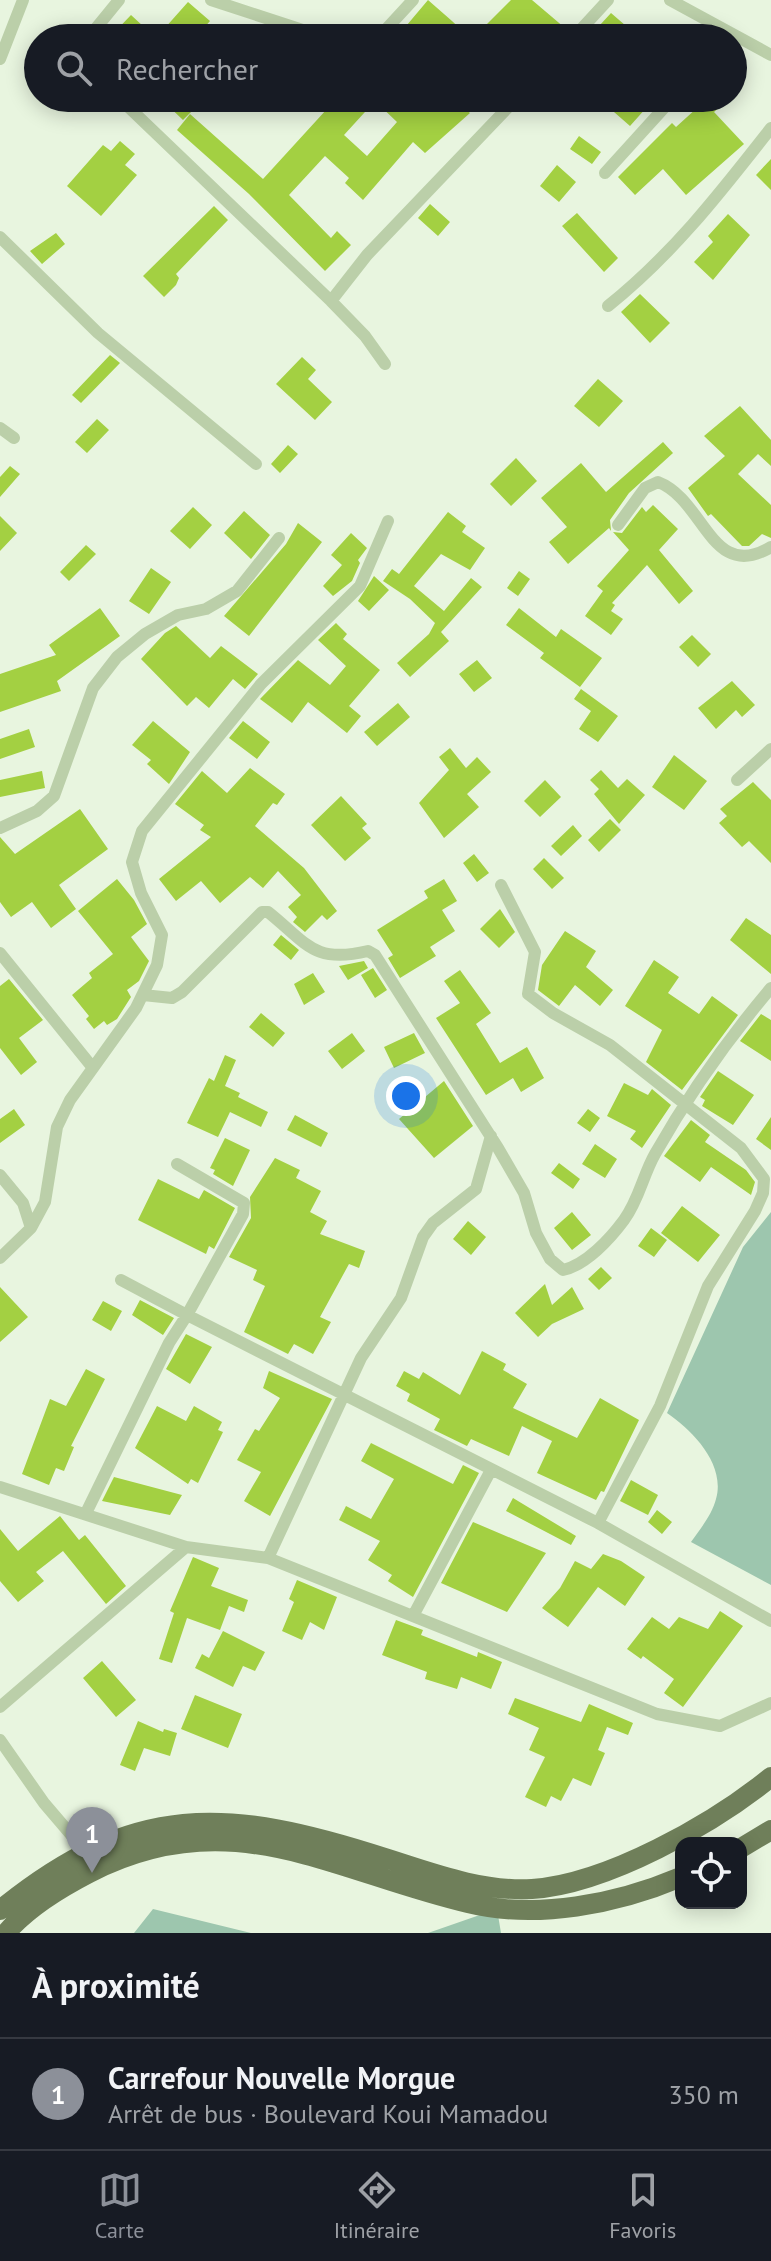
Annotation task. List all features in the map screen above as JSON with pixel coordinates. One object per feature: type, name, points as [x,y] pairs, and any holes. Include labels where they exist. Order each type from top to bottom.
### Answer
[{"type":"main road","points":[[0,1910],[45,1874],[85,1851],[165,1827],[228,1821],[313,1835],[452,1879],[530,1889],[561,1886],[621,1867],[703,1821],[771,1777]]},
{"type":"main road","points":[[747,1844],[771,1830]]},
{"type":"main road","points":[[6,1933],[65,1886],[113,1861],[149,1849],[199,1841],[268,1845],[329,1859],[469,1904],[525,1909],[620,1898],[675,1879]]},
{"type":"street","points":[[0,59],[23,0]]},
{"type":"street","points":[[99,24],[119,0]]},
{"type":"street","points":[[211,0],[284,24]]},
{"type":"street","points":[[391,24],[413,0]]},
{"type":"street","points":[[586,24],[608,0]]},
{"type":"street","points":[[670,0],[709,24]]},
{"type":"street","points":[[747,44],[771,55]]},
{"type":"street","points":[[134,112],[331,301],[365,336],[385,364]]},
{"type":"street","points":[[331,301],[367,255],[504,112]]},
{"type":"street","points":[[605,173],[660,112]]},
{"type":"street","points":[[608,306],[641,280],[703,217],[771,128]]},
{"type":"street","points":[[0,237],[98,333],[256,464]]},
{"type":"street","points":[[0,428],[14,438]]},
{"type":"street","points":[[618,525],[645,488],[658,482],[689,509],[731,555],[745,559],[771,547]]},
{"type":"street","points":[[0,1258],[31,1228],[45,1202],[57,1127],[143,995],[162,951],[162,935],[141,893],[132,862],[142,831],[261,684],[360,586],[388,521]]},
{"type":"street","points":[[0,828],[37,811],[54,796],[93,688],[117,657],[167,621],[192,610],[206,609],[237,591],[279,538]]},
{"type":"street","points":[[737,780],[771,749]]},
{"type":"street","points":[[501,885],[535,952],[528,994],[553,1013],[610,1045],[741,1148],[760,1170],[763,1193],[708,1286],[660,1406],[598,1523]]},
{"type":"street","points":[[143,995],[172,998],[182,992],[262,912],[268,912],[323,955],[339,957],[368,951],[382,964],[491,1136],[524,1193],[536,1233],[550,1259],[563,1270],[586,1259],[621,1224],[633,1206],[651,1160],[684,1104],[721,1049],[771,988]]},
{"type":"street","points":[[0,953],[93,1068]]},
{"type":"street","points":[[268,1558],[361,1358],[401,1298],[423,1237],[433,1223],[476,1189],[491,1136]]},
{"type":"street","points":[[86,1513],[169,1343],[243,1214],[244,1203],[177,1164]]},
{"type":"street","points":[[0,1175],[23,1203],[31,1228]]},
{"type":"street","points":[[121,1280],[598,1523],[771,1621]]},
{"type":"street","points":[[413,1616],[491,1470]]},
{"type":"street","points":[[0,1487],[186,1547],[268,1558],[657,1714],[720,1726],[771,1703]]},
{"type":"street","points":[[0,1707],[186,1547]]},
{"type":"street","points":[[0,1740],[44,1803],[85,1851]]},
{"type":"green space","points":[[771,1212],[771,1585],[691,1542],[714,1505],[718,1486],[716,1473],[705,1449],[667,1413],[743,1247]]},
{"type":"green space","points":[[153,1909],[251,1933],[134,1933]]},
{"type":"green space","points":[[497,1909],[501,1933],[428,1933]]},
{"type":"building","points":[[428,0],[455,24],[408,24]]},
{"type":"building","points":[[511,0],[532,0],[560,24],[487,24]]},
{"type":"building","points":[[188,2],[210,21],[207,24],[168,24]]},
{"type":"building","points":[[611,13],[624,24],[601,24]]},
{"type":"building","points":[[131,15],[141,24],[122,24]]},
{"type":"building","points":[[175,112],[191,112],[183,120]]},
{"type":"building","points":[[324,112],[365,112],[344,135],[367,156],[397,122],[387,112],[470,113],[425,153],[413,142],[363,200],[345,183],[349,178],[325,156],[289,195],[331,238],[337,231],[351,245],[325,271],[249,194],[177,130],[190,114],[263,179]]},
{"type":"building","points":[[614,112],[642,112],[630,126]]},
{"type":"building","points":[[693,112],[714,112],[744,144],[686,195],[663,169],[635,195],[618,177],[672,123],[676,127]]},
{"type":"building","points":[[579,136],[601,152],[592,164],[570,149]]},
{"type":"building","points":[[120,141],[135,154],[125,165],[137,175],[101,216],[67,186],[103,145],[111,151]]},
{"type":"building","points":[[771,159],[771,190],[756,175]]},
{"type":"building","points":[[557,165],[576,182],[559,202],[540,186]]},
{"type":"building","points":[[430,204],[450,222],[438,236],[418,218]]},
{"type":"building","points":[[214,206],[228,220],[176,274],[179,278],[176,285],[164,297],[143,276]]},
{"type":"building","points":[[577,213],[618,258],[604,272],[562,226]]},
{"type":"building","points":[[728,214],[750,235],[713,280],[694,262],[713,242],[708,236]]},
{"type":"building","points":[[56,233],[65,244],[42,264],[30,251]]},
{"type":"building","points":[[640,294],[670,323],[650,343],[621,312]]},
{"type":"building","points":[[110,355],[120,363],[81,403],[72,395]]},
{"type":"building","points":[[302,357],[316,370],[308,379],[332,402],[315,420],[276,384]]},
{"type":"building","points":[[598,379],[623,401],[599,427],[574,406]]},
{"type":"building","points":[[740,406],[771,440],[771,466],[758,454],[738,474],[771,505],[771,538],[762,534],[749,546],[742,546],[711,514],[708,516],[688,488],[725,456],[704,436]]},
{"type":"building","points":[[97,419],[109,430],[87,453],[75,442]]},
{"type":"building","points":[[663,442],[673,453],[629,493],[610,520],[611,531],[609,528],[568,564],[549,542],[567,527],[541,498],[581,463],[606,492]]},
{"type":"building","points":[[288,445],[298,454],[280,473],[271,464]]},
{"type":"building","points":[[516,458],[537,481],[511,506],[490,484]]},
{"type":"building","points":[[10,466],[20,474],[0,497],[0,477]]},
{"type":"building","points":[[653,505],[678,529],[659,550],[693,591],[679,604],[647,565],[612,603],[615,605],[611,611],[623,619],[611,635],[585,616],[603,591],[597,586],[629,550],[613,532],[622,533],[642,507],[646,512]]},
{"type":"building","points":[[193,507],[212,525],[190,549],[170,531]]},
{"type":"building","points":[[244,511],[270,535],[251,559],[224,533]]},
{"type":"building","points":[[448,512],[466,526],[462,532],[485,548],[470,570],[441,554],[414,586],[444,611],[471,578],[482,587],[441,632],[449,641],[410,677],[397,663],[429,634],[435,623],[410,599],[383,581],[392,569],[399,574]]},
{"type":"building","points":[[0,516],[17,533],[0,551]]},
{"type":"building","points":[[298,523],[322,542],[249,636],[224,616],[286,544]]},
{"type":"building","points":[[351,533],[367,548],[358,560],[360,563],[352,581],[333,596],[323,586],[342,565],[331,555]]},
{"type":"building","points":[[86,545],[96,554],[69,581],[60,572]]},
{"type":"building","points":[[151,568],[171,582],[149,614],[129,601]]},
{"type":"building","points":[[519,571],[530,579],[518,596],[507,588]]},
{"type":"building","points":[[374,576],[389,590],[369,611],[358,601]]},
{"type":"building","points":[[100,608],[120,636],[57,681],[61,691],[0,712],[0,674],[56,655],[49,645]]},
{"type":"building","points":[[519,608],[556,637],[561,629],[602,658],[580,687],[540,658],[544,653],[506,625]]},
{"type":"building","points":[[336,623],[347,634],[343,639],[380,670],[349,706],[361,716],[347,733],[308,702],[292,723],[260,699],[298,660],[330,685],[346,666],[318,640]]},
{"type":"building","points":[[176,626],[210,658],[221,646],[258,674],[245,689],[233,679],[209,708],[196,697],[187,706],[141,659],[165,633]]},
{"type":"building","points":[[692,635],[711,654],[698,667],[679,647]]},
{"type":"building","points":[[477,660],[492,678],[474,692],[459,674]]},
{"type":"building","points":[[732,681],[755,705],[742,717],[736,710],[716,729],[698,708]]},
{"type":"building","points":[[581,689],[618,716],[598,742],[579,729],[591,711],[574,699]]},
{"type":"building","points":[[398,703],[410,717],[377,746],[364,732]]},
{"type":"building","points":[[153,721],[190,752],[169,784],[147,764],[151,760],[132,745]]},
{"type":"building","points":[[243,721],[270,742],[257,759],[229,738]]},
{"type":"building","points":[[29,729],[35,747],[0,759],[0,739]]},
{"type":"building","points":[[450,748],[466,768],[477,757],[491,772],[467,794],[479,807],[444,838],[419,803],[449,770],[439,757]]},
{"type":"building","points":[[674,755],[707,781],[684,810],[652,787]]},
{"type":"building","points":[[250,768],[285,794],[277,805],[273,803],[255,826],[304,868],[337,911],[327,920],[322,915],[305,932],[293,922],[297,917],[288,907],[301,895],[278,871],[263,888],[250,877],[220,903],[201,881],[176,901],[159,879],[211,837],[200,830],[204,825],[175,804],[202,771],[227,793]]},
{"type":"building","points":[[601,770],[618,788],[627,779],[645,795],[619,824],[594,794],[599,789],[590,780]]},
{"type":"building","points":[[42,771],[45,788],[0,797],[0,780]]},
{"type":"building","points":[[545,780],[561,797],[540,817],[524,801]]},
{"type":"building","points":[[753,782],[771,800],[771,863],[749,841],[742,847],[719,823],[727,816],[720,809]]},
{"type":"building","points":[[341,796],[367,824],[362,828],[371,838],[345,861],[311,825]]},
{"type":"building","points":[[80,809],[108,849],[59,885],[76,909],[51,928],[32,902],[11,917],[0,902],[0,837],[15,854]]},
{"type":"building","points":[[610,819],[621,830],[599,852],[588,840]]},
{"type":"building","points":[[573,825],[582,836],[561,856],[551,846]]},
{"type":"building","points":[[474,854],[489,873],[477,882],[463,863]]},
{"type":"building","points":[[544,858],[564,878],[552,889],[533,869]]},
{"type":"building","points":[[117,879],[134,900],[147,924],[131,937],[149,961],[139,981],[127,990],[131,997],[117,1019],[107,1025],[104,1021],[94,1029],[86,1019],[89,1016],[72,995],[92,978],[89,973],[113,954],[78,911]]},
{"type":"building","points":[[444,879],[457,901],[442,910],[455,931],[430,947],[436,956],[400,978],[388,958],[393,955],[377,930],[428,898],[424,891]]},
{"type":"building","points":[[500,909],[515,932],[499,948],[480,929]]},
{"type":"building","points":[[746,918],[771,935],[771,974],[730,940]]},
{"type":"building","points":[[565,931],[596,951],[586,967],[613,990],[600,1006],[575,985],[559,1006],[538,990],[542,965]]},
{"type":"building","points":[[281,935],[299,950],[291,960],[273,945]]},
{"type":"building","points":[[654,960],[679,977],[668,993],[699,1014],[712,996],[738,1015],[682,1090],[646,1062],[662,1030],[625,1006]]},
{"type":"building","points":[[364,961],[368,968],[348,980],[339,966]]},
{"type":"building","points":[[373,968],[387,990],[375,998],[361,975]]},
{"type":"building","points":[[460,970],[491,1013],[476,1024],[500,1063],[527,1047],[544,1078],[521,1092],[513,1078],[486,1095],[436,1018],[460,1003],[444,981]]},
{"type":"building","points":[[313,973],[325,992],[304,1005],[294,984]]},
{"type":"building","points":[[9,979],[43,1020],[19,1038],[37,1062],[21,1075],[0,1048],[0,986]]},
{"type":"building","points":[[261,1013],[285,1033],[273,1047],[249,1027]]},
{"type":"building","points":[[761,1014],[771,1020],[771,1061],[740,1041]]},
{"type":"building","points":[[352,1033],[365,1051],[342,1069],[328,1051]]},
{"type":"building","points":[[414,1033],[425,1053],[394,1068],[384,1047]]},
{"type":"building","points":[[225,1055],[236,1060],[225,1086],[240,1093],[238,1097],[268,1112],[261,1127],[230,1112],[218,1137],[187,1123],[209,1078],[214,1081]]},
{"type":"building","points":[[718,1071],[754,1095],[733,1125],[702,1106],[705,1100],[700,1097]]},
{"type":"building","points":[[444,1081],[473,1126],[434,1158],[399,1119]]},
{"type":"building","points":[[624,1083],[648,1095],[652,1089],[671,1105],[642,1148],[630,1139],[636,1131],[607,1116]]},
{"type":"building","points":[[14,1109],[25,1125],[0,1143],[0,1119]]},
{"type":"building","points":[[588,1109],[600,1118],[590,1132],[577,1123]]},
{"type":"building","points":[[295,1115],[328,1133],[321,1147],[287,1130]]},
{"type":"building","points":[[771,1117],[771,1150],[756,1139]]},
{"type":"building","points":[[691,1120],[710,1135],[705,1142],[746,1170],[755,1182],[751,1195],[711,1167],[700,1182],[664,1156]]},
{"type":"building","points":[[225,1138],[250,1150],[233,1186],[213,1174],[215,1170],[210,1168]]},
{"type":"building","points":[[595,1144],[617,1159],[605,1178],[582,1164]]},
{"type":"building","points":[[275,1158],[300,1170],[296,1178],[321,1191],[310,1212],[327,1221],[320,1234],[365,1251],[359,1268],[349,1264],[320,1317],[331,1322],[313,1354],[294,1344],[288,1354],[244,1332],[265,1286],[253,1280],[257,1270],[229,1257],[251,1218],[250,1197]]},
{"type":"building","points":[[559,1163],[580,1179],[573,1189],[551,1173]]},
{"type":"building","points":[[158,1179],[199,1199],[204,1190],[235,1208],[214,1249],[209,1246],[206,1254],[138,1220]]},
{"type":"building","points":[[682,1206],[720,1235],[698,1262],[661,1233]]},
{"type":"building","points":[[572,1212],[591,1235],[572,1250],[554,1228]]},
{"type":"building","points":[[468,1221],[486,1237],[471,1255],[453,1239]]},
{"type":"building","points":[[651,1228],[667,1240],[654,1257],[638,1246]]},
{"type":"building","points":[[601,1267],[612,1278],[599,1290],[588,1279]]},
{"type":"building","points":[[545,1284],[552,1305],[572,1287],[584,1309],[552,1324],[538,1337],[515,1313]]},
{"type":"building","points":[[0,1287],[28,1317],[0,1342]]},
{"type":"building","points":[[140,1300],[174,1318],[163,1335],[132,1315]]},
{"type":"building","points":[[103,1301],[122,1311],[111,1331],[92,1320]]},
{"type":"building","points":[[186,1334],[212,1347],[190,1384],[166,1369]]},
{"type":"building","points":[[482,1351],[506,1364],[503,1370],[527,1384],[513,1408],[577,1438],[600,1398],[639,1420],[604,1492],[601,1491],[596,1500],[537,1473],[552,1441],[522,1426],[509,1456],[471,1439],[467,1446],[434,1430],[440,1419],[407,1401],[410,1394],[396,1386],[404,1371],[419,1379],[423,1372],[460,1395]]},
{"type":"building","points":[[86,1369],[105,1379],[71,1446],[74,1447],[64,1471],[56,1468],[49,1485],[22,1474],[50,1399],[66,1406]]},
{"type":"building","points":[[269,1371],[332,1399],[270,1516],[244,1501],[261,1472],[237,1460],[255,1429],[259,1431],[280,1398],[263,1388]]},
{"type":"building","points":[[157,1406],[186,1421],[194,1406],[222,1422],[218,1430],[223,1432],[198,1483],[191,1479],[188,1484],[135,1448]]},
{"type":"building","points":[[371,1443],[453,1484],[463,1465],[479,1473],[413,1597],[388,1581],[392,1575],[368,1560],[380,1541],[339,1520],[346,1506],[371,1519],[394,1479],[361,1461]]},
{"type":"building","points":[[114,1477],[182,1495],[170,1515],[102,1501]]},
{"type":"building","points":[[631,1480],[658,1495],[648,1515],[620,1501]]},
{"type":"building","points":[[513,1498],[576,1536],[571,1545],[506,1511]]},
{"type":"building","points":[[657,1510],[672,1522],[662,1534],[648,1522]]},
{"type":"building","points":[[60,1516],[79,1540],[85,1535],[126,1586],[106,1604],[63,1551],[36,1572],[44,1581],[18,1602],[0,1581],[0,1529],[18,1551]]},
{"type":"building","points":[[473,1522],[546,1553],[507,1612],[441,1583]]},
{"type":"building","points":[[603,1554],[621,1561],[645,1577],[625,1606],[598,1587],[568,1627],[542,1608],[560,1588],[575,1561],[591,1569]]},
{"type":"building","points":[[193,1557],[219,1568],[211,1586],[248,1600],[244,1612],[229,1606],[220,1630],[187,1618],[172,1663],[159,1659],[174,1613],[170,1611]]},
{"type":"building","points":[[297,1580],[337,1597],[324,1630],[310,1622],[302,1640],[282,1631],[294,1602],[289,1599]]},
{"type":"building","points":[[720,1611],[743,1626],[683,1707],[664,1693],[674,1679],[643,1656],[641,1659],[627,1649],[652,1617],[669,1629],[679,1617],[708,1629]]},
{"type":"building","points":[[396,1620],[423,1630],[421,1635],[477,1657],[478,1652],[502,1662],[491,1689],[461,1677],[457,1689],[425,1679],[427,1672],[382,1655]]},
{"type":"building","points":[[223,1631],[265,1652],[255,1671],[243,1666],[233,1687],[195,1668],[202,1654],[209,1658]]},
{"type":"building","points":[[102,1661],[136,1700],[116,1717],[83,1678]]},
{"type":"building","points":[[195,1695],[242,1714],[228,1748],[181,1729]]},
{"type":"building","points":[[515,1698],[581,1722],[589,1704],[633,1723],[628,1735],[607,1727],[598,1750],[605,1753],[591,1786],[573,1778],[561,1801],[551,1796],[546,1807],[525,1797],[545,1757],[529,1750],[539,1728],[508,1714]]},
{"type":"building","points":[[138,1721],[163,1732],[164,1729],[177,1733],[170,1756],[144,1748],[135,1771],[120,1765]]},
{"type":"place","name":"Carrefour Nouvelle Morgue","points":[[92,1873]]}]
